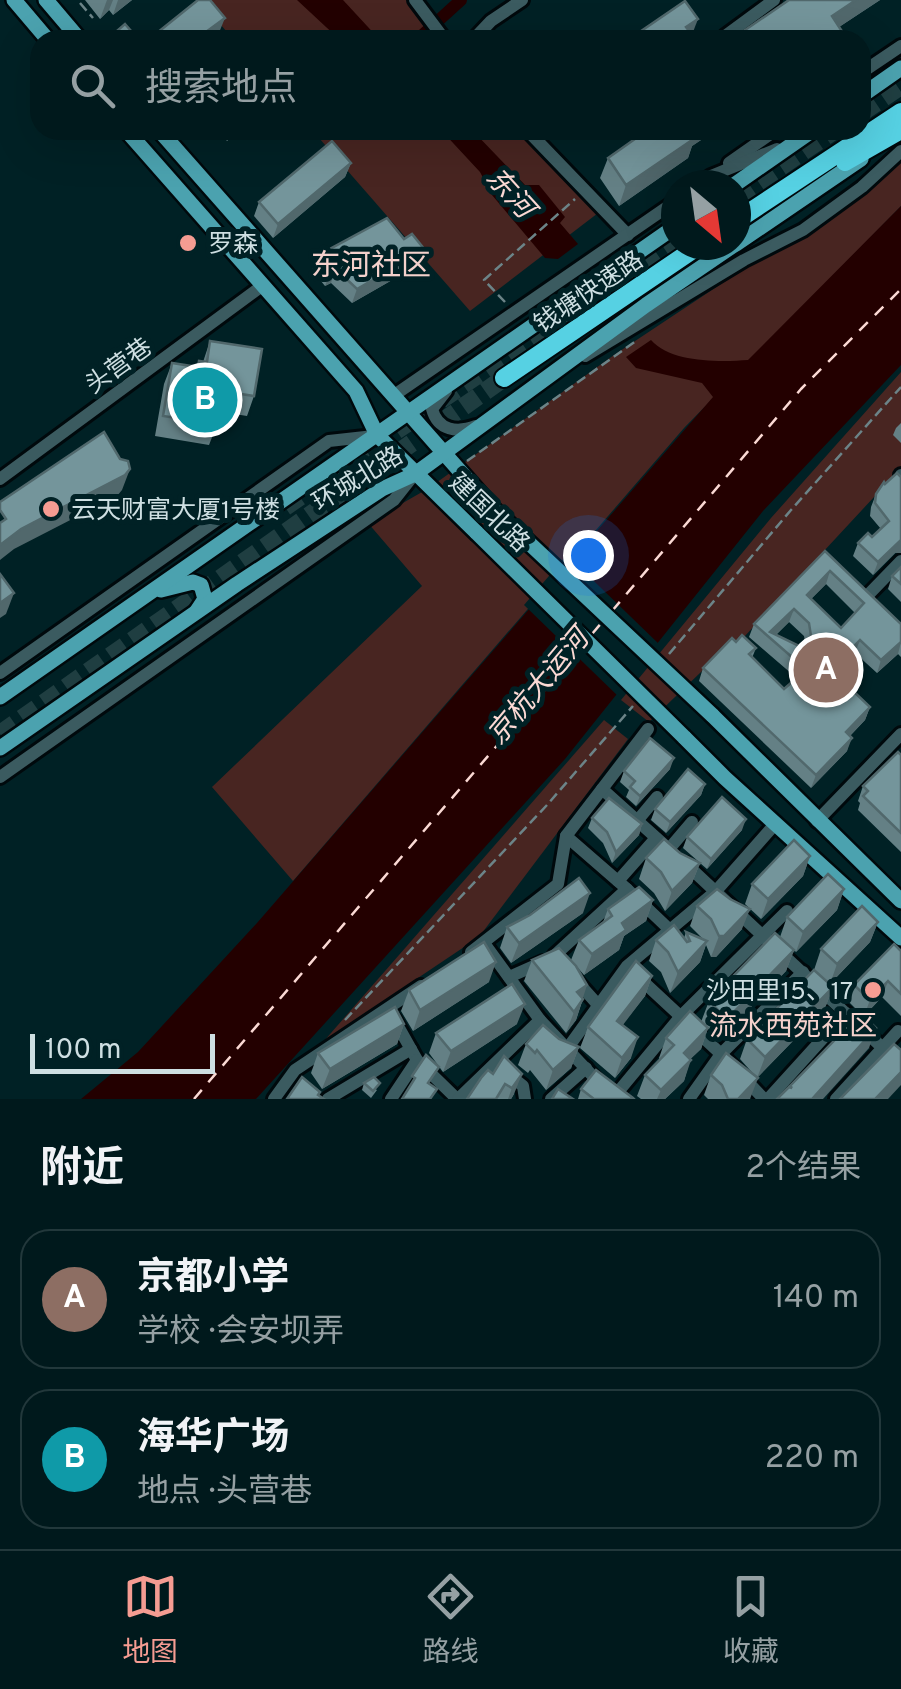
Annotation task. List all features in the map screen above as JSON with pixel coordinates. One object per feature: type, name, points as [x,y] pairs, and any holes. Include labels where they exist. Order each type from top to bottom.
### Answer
[{"type":"highway","points":[[871,132],[901,112]]},
{"type":"highway","points":[[751,215],[901,131]]},
{"type":"highway","points":[[751,213],[859,140]]},
{"type":"highway","name":"钱塘快速路","points":[[504,378],[678,260]]},
{"type":"main road","points":[[14,0],[40,30]]},
{"type":"main road","points":[[46,0],[72,30]]},
{"type":"main road","points":[[871,89],[901,68]]},
{"type":"main road","name":"环城北路","points":[[751,233],[901,131]]},
{"type":"main road","name":"建国北路","points":[[135,140],[356,391],[377,435],[684,737],[901,938]]},
{"type":"main road","name":"建国北路","points":[[167,140],[496,512],[712,715],[817,820],[897,890]]},
{"type":"main road","points":[[751,173],[798,141]]},
{"type":"main road","name":"环城北路","points":[[0,697],[661,236]]},
{"type":"main road","name":"环城北路","points":[[0,748],[382,488],[415,474],[713,260]]},
{"type":"main road","points":[[145,595],[193,582],[202,585],[205,599],[197,611]]},
{"type":"street","points":[[414,0],[438,30]]},
{"type":"street","points":[[483,30],[522,0]]},
{"type":"street","points":[[733,30],[774,0]]},
{"type":"street","points":[[871,66],[901,46]]},
{"type":"street","points":[[537,140],[628,235]]},
{"type":"street","points":[[719,170],[762,140]]},
{"type":"street","points":[[726,170],[798,141]]},
{"type":"street","points":[[548,378],[671,308],[744,260],[803,230],[862,188],[901,151]]},
{"type":"street","points":[[393,396],[661,212]]},
{"type":"street","points":[[580,292],[594,259]]},
{"type":"street","name":"头营巷","points":[[0,480],[262,286]]},
{"type":"street","points":[[458,378],[432,409],[434,419],[444,428],[462,431],[487,422]]},
{"type":"street","points":[[0,673],[329,441],[377,435]]},
{"type":"street","points":[[0,776],[394,500],[415,474]]},
{"type":"street","points":[[868,595],[901,561]]},
{"type":"street","points":[[854,582],[879,605]]},
{"type":"street","points":[[197,611],[211,630]]},
{"type":"street","points":[[452,964],[558,884],[566,836],[648,729]]},
{"type":"street","points":[[817,820],[901,734]]},
{"type":"street","points":[[602,789],[901,1065]]},
{"type":"street","points":[[637,821],[657,797]]},
{"type":"street","points":[[669,849],[692,822]]},
{"type":"street","points":[[568,1048],[627,966],[716,891],[776,824]]},
{"type":"street","points":[[566,836],[670,930]]},
{"type":"street","points":[[509,977],[554,956],[622,885],[656,838]]},
{"type":"street","points":[[484,943],[540,1020],[614,1098],[681,1016],[787,911]]},
{"type":"street","points":[[554,956],[599,1006]]},
{"type":"street","points":[[627,966],[766,1099],[846,1013]]},
{"type":"street","points":[[690,1099],[721,1054],[803,972]]},
{"type":"street","points":[[274,1099],[294,1070],[436,975]]},
{"type":"street","points":[[388,1008],[414,1055],[458,1099],[540,1020]]},
{"type":"street","points":[[836,1099],[898,1032]]},
{"type":"street","points":[[328,1099],[414,1055]]},
{"type":"street","points":[[392,1099],[414,1055]]},
{"type":"street","points":[[494,1062],[523,1086],[525,1099]]},
{"type":"street","points":[[551,1099],[586,1068]]},
{"type":"path","points":[[80,4],[93,18]]},
{"type":"path","points":[[510,307],[484,280],[568,206]]},
{"type":"path","points":[[457,469],[647,334]]},
{"type":"path","points":[[664,662],[791,510],[901,388]]},
{"type":"path","points":[[334,1031],[547,805],[634,705]]},
{"type":"shaded area","points":[[199,0],[415,0],[438,30],[225,30]]},
{"type":"shaded area","points":[[321,140],[536,140],[602,210],[470,311]]},
{"type":"shaded area","points":[[901,159],[901,206],[684,428],[293,881],[212,787],[422,586],[368,523],[429,488],[614,355],[748,266],[806,234]]},
{"type":"shaded area","points":[[901,372],[901,468],[731,651],[726,648],[649,722],[621,700],[771,518]]},
{"type":"shaded area","points":[[604,720],[628,739],[479,937],[324,1041]]},
{"type":"water","points":[[297,0],[343,0],[371,30],[329,30]]},
{"type":"water","name":"东河","points":[[450,140],[482,140],[525,185],[539,185],[565,217],[560,223],[578,244],[558,259],[545,258],[492,195],[480,172]]},
{"type":"water","name":"京杭大运河","points":[[901,206],[901,365],[763,511],[565,759],[256,1099],[81,1099],[138,1052],[257,923],[713,397],[702,383],[636,368],[626,357],[651,340],[683,357],[748,360]]},
{"type":"pier","points":[[567,555],[661,646],[620,698],[524,605]]},
{"type":"building","points":[[198,0],[210,0],[225,18],[209,30],[161,30]]},
{"type":"building","points":[[789,0],[856,0],[832,16],[841,30],[745,30]]},
{"type":"building","points":[[685,1],[698,19],[686,27],[688,30],[643,30]]},
{"type":"building","points":[[634,140],[692,140],[626,185],[608,158]]},
{"type":"building","points":[[332,141],[351,163],[278,224],[259,202]]},
{"type":"building","points":[[387,218],[404,239],[412,234],[425,250],[357,289],[336,269],[330,272],[317,256]]},
{"type":"building","points":[[210,341],[262,349],[254,396],[228,392],[226,401],[221,400],[217,424],[163,416],[172,363],[198,367],[199,361],[207,362]]},
{"type":"building","points":[[104,432],[120,459],[128,461],[130,469],[125,475],[21,529],[0,545],[0,523],[6,519],[0,502]]},
{"type":"building","points":[[897,473],[901,477],[901,540],[878,562],[858,543],[868,533],[872,537],[889,521],[875,503],[876,494]]},
{"type":"building","points":[[825,551],[901,624],[901,642],[881,660],[860,640],[831,670],[870,707],[846,732],[852,738],[816,775],[703,668],[732,638],[736,642],[742,635],[756,648],[749,654],[784,689],[792,682],[803,692],[816,678],[754,624]],"holes":[[[830,571],[864,603],[841,628],[807,595]],[[794,609],[809,623],[811,636],[801,647],[770,632]]]},
{"type":"building","points":[[901,567],[901,584],[892,576]]},
{"type":"building","points":[[0,574],[14,593],[0,603]]},
{"type":"building","points":[[650,738],[674,758],[640,796],[630,787],[635,781],[624,771]]},
{"type":"building","points":[[898,752],[901,833],[863,796],[868,791],[863,786]]},
{"type":"building","points":[[688,769],[705,784],[670,822],[655,809]]},
{"type":"building","points":[[722,797],[746,819],[711,859],[687,837]]},
{"type":"building","points":[[609,798],[642,824],[616,852],[607,832],[592,818]]},
{"type":"building","points":[[664,839],[700,863],[672,891],[661,872],[646,858]]},
{"type":"building","points":[[794,840],[810,856],[768,899],[752,884]]},
{"type":"building","points":[[828,874],[844,889],[803,932],[787,917]]},
{"type":"building","points":[[579,878],[590,893],[519,943],[507,927],[530,915]]},
{"type":"building","points":[[639,887],[653,900],[622,923],[626,930],[592,954],[579,940],[612,916],[608,909]]},
{"type":"building","points":[[717,889],[750,909],[724,936],[719,936],[711,919],[697,906]]},
{"type":"building","points":[[862,906],[878,922],[837,964],[821,949]]},
{"type":"building","points":[[674,925],[687,942],[690,941],[686,932],[707,941],[678,972],[668,952],[656,940]]},
{"type":"building","points":[[775,933],[794,950],[727,1019],[709,1001]]},
{"type":"building","points":[[484,942],[496,962],[420,1010],[409,990]]},
{"type":"building","points":[[894,944],[901,951],[901,994],[888,981],[870,1000],[854,985]]},
{"type":"building","points":[[559,948],[587,985],[577,992],[583,999],[574,1012],[532,960]]},
{"type":"building","points":[[636,961],[652,976],[617,1021],[638,1037],[622,1058],[588,1027]]},
{"type":"building","points":[[814,970],[833,987],[765,1057],[747,1039]]},
{"type":"building","points":[[512,984],[525,1004],[451,1051],[436,1033]]},
{"type":"building","points":[[395,1007],[404,1024],[330,1069],[318,1053]]},
{"type":"building","points":[[690,1011],[708,1028],[684,1053],[691,1060],[661,1090],[645,1075],[674,1045],[666,1038]]},
{"type":"building","points":[[861,1013],[876,1028],[812,1099],[777,1099],[792,1088]]},
{"type":"building","points":[[543,1025],[559,1039],[579,1047],[553,1070],[537,1050],[535,1053],[526,1044]]},
{"type":"building","points":[[894,1044],[901,1050],[901,1072],[875,1099],[840,1099]]},
{"type":"building","points":[[726,1053],[758,1078],[738,1099],[728,1099],[722,1085],[711,1075]]},
{"type":"building","points":[[426,1055],[439,1067],[428,1083],[437,1089],[430,1099],[402,1099],[415,1078],[412,1076]]},
{"type":"building","points":[[504,1056],[522,1074],[512,1088],[505,1084],[496,1099],[467,1099],[488,1070],[493,1074]]},
{"type":"building","points":[[596,1070],[634,1099],[594,1099],[581,1089]]},
{"type":"building","points":[[302,1077],[320,1092],[318,1095],[324,1099],[287,1099]]},
{"type":"building","points":[[374,1077],[380,1083],[373,1091],[364,1083]]},
{"type":"building","points":[[558,1089],[573,1099],[552,1099]]},
{"type":"waterway","points":[[428,30],[461,0]]},
{"type":"ferry route","points":[[612,611],[801,389],[901,289]]},
{"type":"ferry route","points":[[592,634],[603,621]]},
{"type":"ferry route","points":[[194,1099],[584,644]]},
{"type":"tunnel","points":[[871,106],[901,86]]},
{"type":"tunnel","points":[[751,187],[820,140]]},
{"type":"tunnel","points":[[285,507],[661,249]]},
{"type":"tunnel","points":[[0,734],[504,378]]},
{"type":"place","name":"罗森","points":[[188,243]]},
{"type":"place","name":"海华广场","points":[[205,400]]},
{"type":"place","name":"云天财富大厦1号楼","points":[[51,509]]},
{"type":"place","name":"京都小学","points":[[826,670]]},
{"type":"place","name":"沙田里15、17","points":[[873,990]]},
{"type":"district","name":"东河社区","points":[[371,265]]},
{"type":"district","name":"流水西苑社区","points":[[793,1025]]}]
